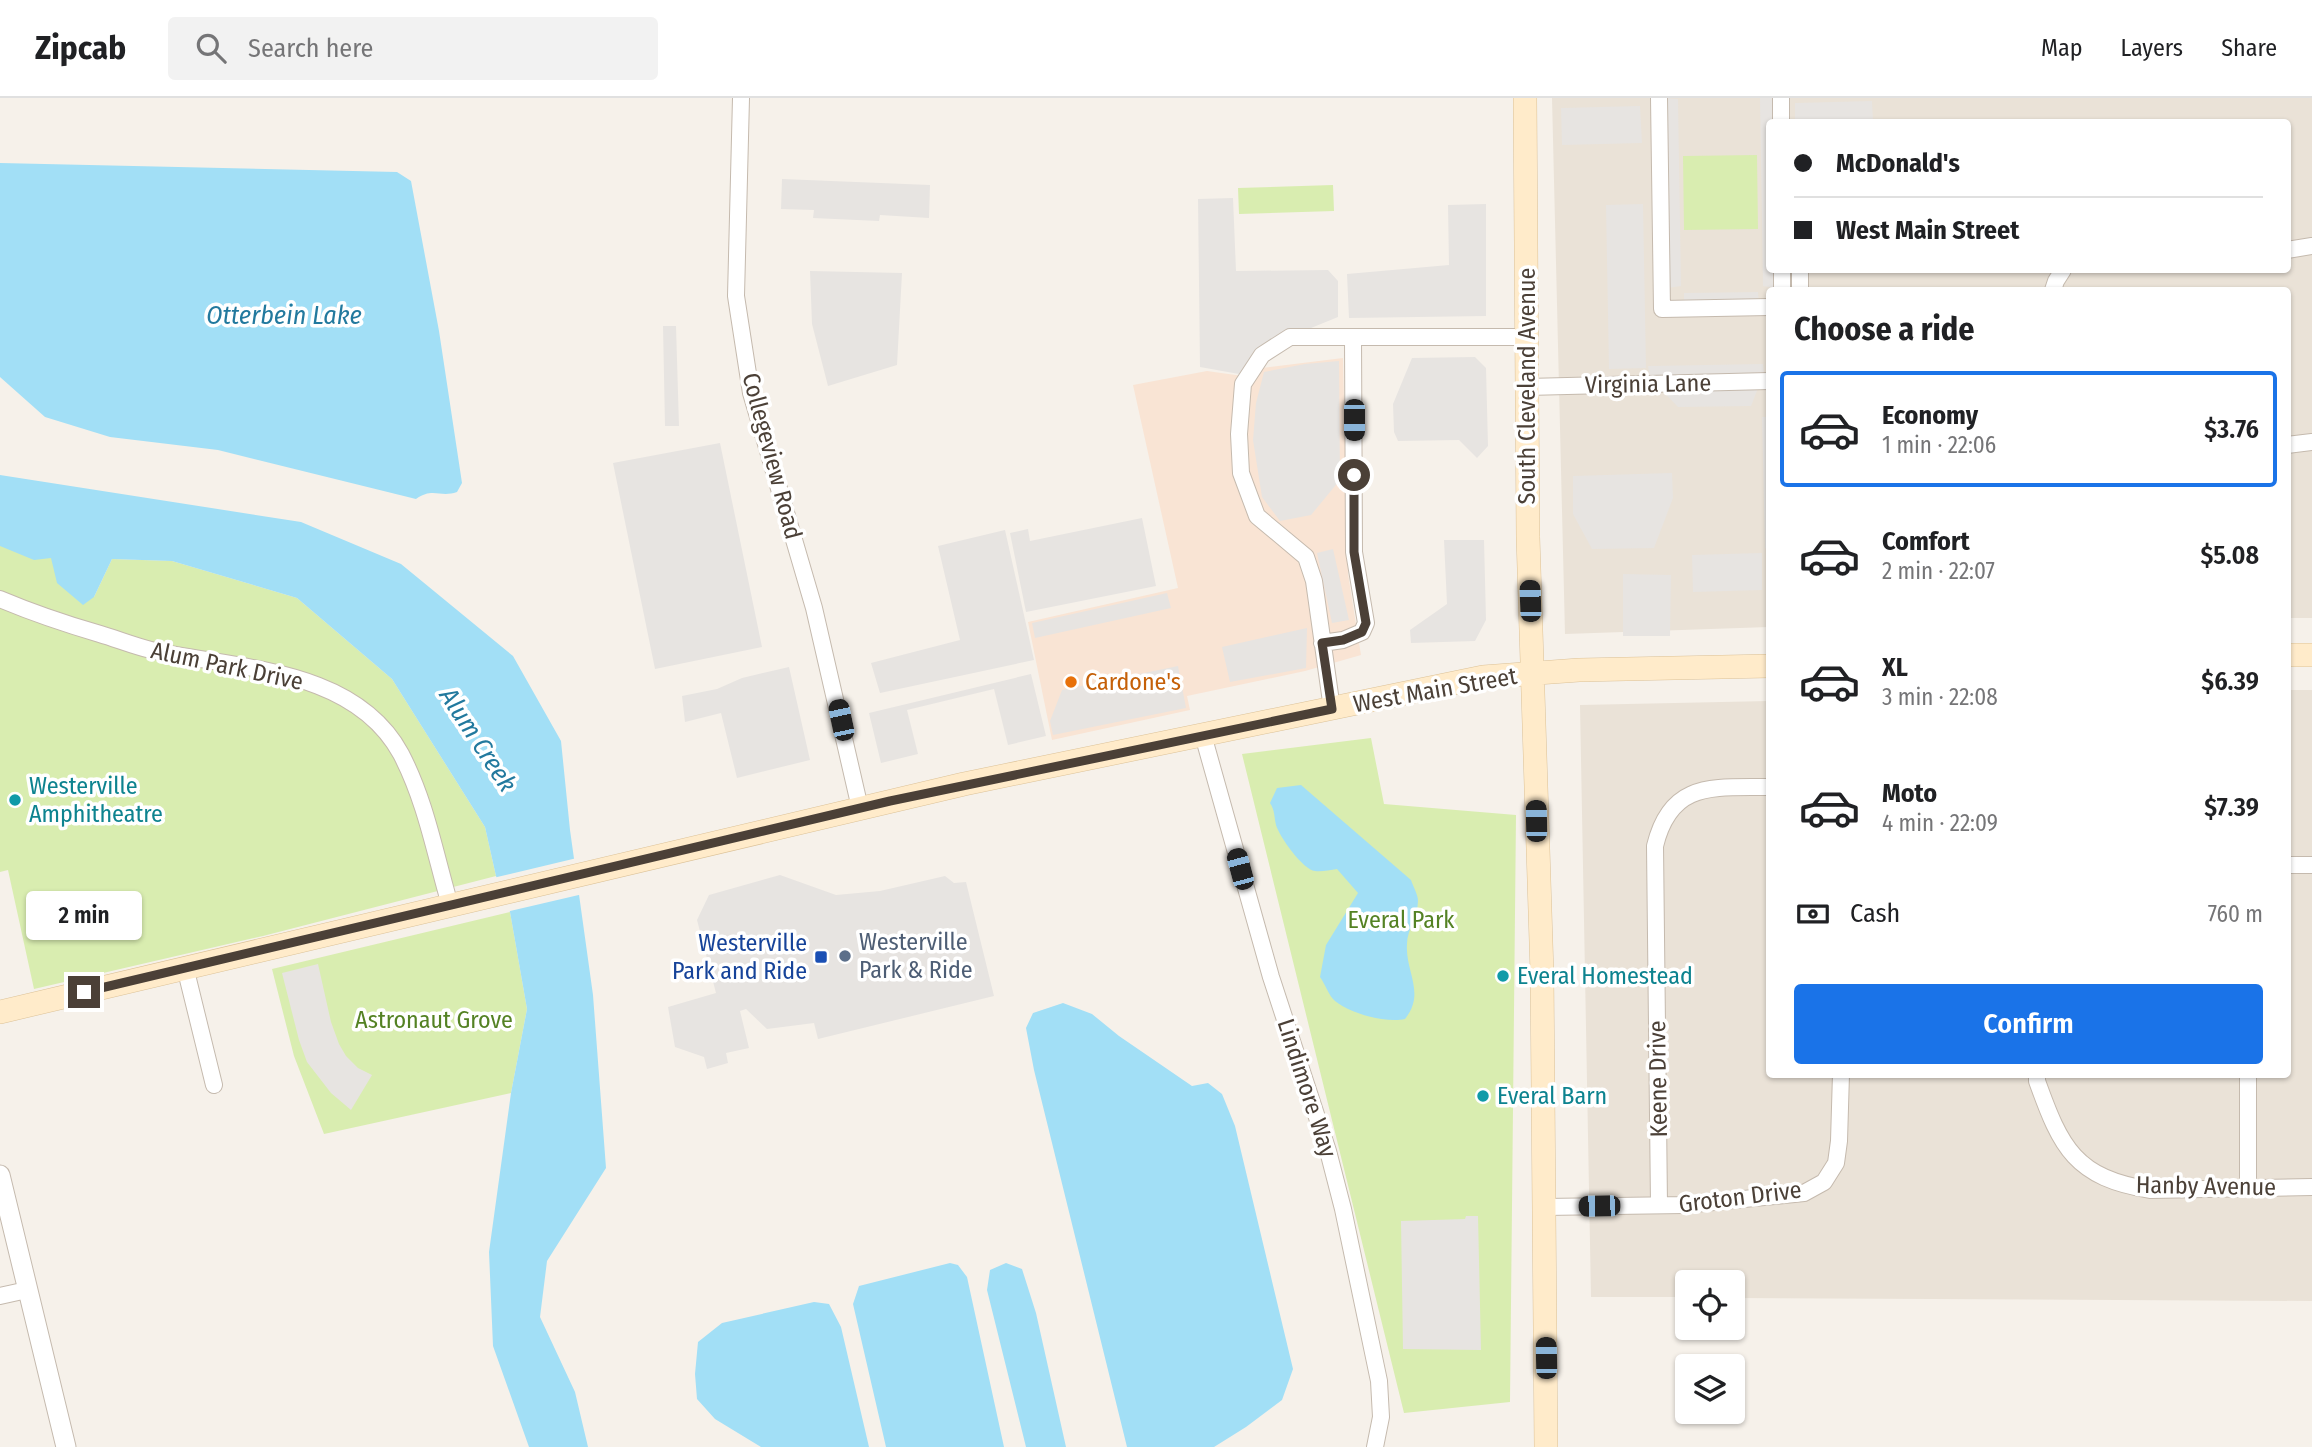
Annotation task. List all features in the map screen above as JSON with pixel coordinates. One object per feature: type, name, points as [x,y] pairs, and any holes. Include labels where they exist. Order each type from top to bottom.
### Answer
[{"type":"main road","name":"South Cleveland Avenue","points":[[1525,98],[1528,537],[1542,973],[1546,1447]]},
{"type":"main road","points":[[2291,656],[2312,655]]},
{"type":"main road","name":"West Main Street","points":[[0,1012],[860,808],[1483,677],[1766,666]]},
{"type":"street","name":"Collegeview Road","points":[[741,98],[736,296],[751,393],[814,608],[860,808]]},
{"type":"street","points":[[1659,98],[1662,309],[1766,307]]},
{"type":"street","points":[[1781,98],[1781,119]]},
{"type":"street","points":[[2291,249],[2312,246]]},
{"type":"street","points":[[1332,709],[1314,580],[1306,557],[1257,516],[1241,473],[1239,434],[1243,384],[1262,355],[1290,337],[1527,337]]},
{"type":"street","points":[[1322,643],[1343,640],[1362,632],[1366,623],[1354,552],[1353,337]]},
{"type":"street","name":"Virginia Lane","points":[[1527,387],[1766,382]]},
{"type":"street","points":[[2291,445],[2312,442]]},
{"type":"street","name":"Alum Park Drive","points":[[0,599],[32,613],[150,649],[288,674],[342,697],[379,724],[400,753],[425,808],[461,903]]},
{"type":"street","name":"Lindimore Way","points":[[1203,735],[1260,940],[1328,1151],[1343,1209],[1379,1381],[1381,1417],[1375,1447]]},
{"type":"street","name":"Keene Drive","points":[[1659,1205],[1655,846],[1660,825],[1679,801],[1692,793],[1708,788],[1766,787]]},
{"type":"street","points":[[2291,865],[2312,865]]},
{"type":"street","points":[[185,967],[214,1085]]},
{"type":"street","name":"Groton Drive","points":[[1544,1207],[1684,1205],[1804,1194],[1824,1182],[1836,1163],[1841,1078]]},
{"type":"street","name":"Hanby Avenue","points":[[2036,1078],[2053,1125],[2083,1165],[2102,1177],[2151,1190],[2312,1187]]},
{"type":"street","points":[[2248,1078],[2248,1188]]},
{"type":"street","points":[[0,1175],[66,1447]]},
{"type":"street","points":[[0,1296],[27,1290]]},
{"type":"shaded area","points":[[1552,98],[2312,98],[2312,618],[2291,618],[2291,287],[1766,287],[1766,627],[1565,634]]},
{"type":"shaded area","points":[[1664,98],[1678,99],[1681,286],[1668,288]]},
{"type":"shaded area","points":[[1760,98],[1772,98],[1772,119],[1766,119],[1766,273],[1775,273],[1775,287],[1763,286]]},
{"type":"shaded area","points":[[1872,101],[1873,119],[1795,119],[1795,103]]},
{"type":"shaded area","points":[[1640,106],[1642,143],[1562,145],[1561,108]]},
{"type":"shaded area","points":[[782,179],[930,185],[929,218],[880,215],[879,221],[813,218],[814,210],[781,209]]},
{"type":"shaded area","points":[[1233,198],[1236,271],[1328,270],[1338,281],[1338,317],[1311,328],[1285,333],[1266,343],[1239,374],[1200,367],[1198,199]]},
{"type":"shaded area","points":[[1486,204],[1486,316],[1349,318],[1347,274],[1449,265],[1448,205]]},
{"type":"shaded area","points":[[1643,204],[1646,368],[1609,369],[1606,205]]},
{"type":"shaded area","points":[[810,271],[902,273],[897,365],[828,386],[812,324]]},
{"type":"shaded area","points":[[1758,292],[1759,304],[1684,305],[1684,293]]},
{"type":"shaded area","points":[[663,326],[676,326],[679,426],[665,426]]},
{"type":"shaded area","points":[[1475,357],[1486,368],[1488,446],[1477,458],[1459,440],[1398,441],[1394,432],[1393,404],[1412,358]]},
{"type":"shaded area","points":[[1343,358],[1348,574],[1361,655],[1305,671],[1187,696],[1190,710],[1052,740],[1028,622],[1178,588],[1133,385],[1207,371],[1257,378],[1262,368]]},
{"type":"shaded area","points":[[1339,361],[1340,480],[1311,515],[1280,521],[1262,497],[1253,440],[1256,403],[1264,372]]},
{"type":"shaded area","points":[[1763,364],[1764,373],[1751,406],[1678,407],[1650,378],[1648,366]]},
{"type":"shaded area","points":[[1762,417],[1766,417],[1765,548]]},
{"type":"shaded area","points":[[720,443],[762,647],[655,669],[613,463]]},
{"type":"shaded area","points":[[1672,473],[1673,498],[1654,548],[1592,549],[1573,514],[1573,476]]},
{"type":"shaded area","points":[[1142,518],[1156,586],[1026,612],[1010,533],[1028,529],[1030,541]]},
{"type":"shaded area","points":[[1005,530],[1034,660],[880,693],[871,663],[960,640],[938,546]]},
{"type":"shaded area","points":[[1444,540],[1484,540],[1486,620],[1475,641],[1411,643],[1410,630],[1447,604]]},
{"type":"shaded area","points":[[1333,549],[1349,620],[1332,623],[1317,553]]},
{"type":"shaded area","points":[[1762,553],[1762,590],[1693,592],[1692,555]]},
{"type":"shaded area","points":[[1623,574],[1671,575],[1670,636],[1623,636]]},
{"type":"shaded area","points":[[1167,593],[1171,608],[1035,638],[1032,623]]},
{"type":"shaded area","points":[[1307,628],[1306,668],[1230,682],[1222,647]]},
{"type":"shaded area","points":[[1178,666],[1186,708],[1053,735],[1050,721],[1062,690]]},
{"type":"shaded area","points":[[789,667],[810,760],[737,778],[721,713],[685,722],[682,696],[717,689],[742,678]]},
{"type":"shaded area","points":[[1031,674],[1046,736],[1008,745],[994,689],[907,710],[918,754],[881,763],[869,713]]},
{"type":"shaded area","points":[[2291,690],[2312,690],[2312,1301],[1745,1298],[1745,1270],[1675,1270],[1675,1297],[1591,1297],[1580,705],[1766,701],[1766,1078],[2291,1078]]},
{"type":"shaded area","name":"Westerville Park & Ride","points":[[780,875],[836,895],[880,891],[945,876],[954,883],[966,882],[994,996],[818,1039],[814,1023],[767,1029],[746,1009],[740,1011],[749,1048],[726,1053],[728,1063],[707,1069],[704,1057],[675,1047],[668,1007],[716,993],[697,920],[709,895]]},
{"type":"shaded area","points":[[318,964],[331,1022],[339,1044],[358,1068],[372,1075],[351,1110],[331,1093],[307,1062],[282,973]]},
{"type":"shaded area","points":[[1466,1216],[1478,1216],[1481,1350],[1403,1349],[1401,1221],[1465,1219]]},
{"type":"green space","points":[[1757,155],[1758,229],[1684,230],[1683,156]]},
{"type":"green space","points":[[1333,185],[1334,211],[1239,214],[1238,188]]},
{"type":"green space","points":[[21,512],[94,597],[112,559],[172,561],[297,598],[392,679],[485,827],[496,876],[263,936],[34,989],[8,870],[0,872],[0,515]]},
{"type":"green space","name":"Everal Park","points":[[1371,738],[1384,804],[1516,815],[1510,1402],[1404,1413],[1242,754]]},
{"type":"green space","name":"Astronaut Grove","points":[[510,912],[527,1009],[511,1093],[324,1134],[294,1056],[272,969]]},
{"type":"water","name":"Otterbein Lake","points":[[0,163],[397,172],[411,181],[439,331],[462,483],[457,492],[432,493],[416,499],[218,450],[110,437],[45,417],[0,377]]},
{"type":"water","name":"Alum Creek","points":[[0,475],[301,522],[401,564],[513,656],[561,741],[570,830],[593,995],[606,1168],[547,1261],[540,1317],[575,1392],[588,1447],[529,1447],[493,1346],[489,1252],[511,1093],[527,1009],[510,912],[496,876],[485,827],[392,679],[297,598],[172,561],[112,559],[94,597],[83,605],[57,583],[51,558],[34,560],[0,546]]},
{"type":"water","points":[[1301,785],[1411,880],[1418,901],[1407,944],[1414,1000],[1405,1019],[1379,1018],[1350,1010],[1333,999],[1320,977],[1326,945],[1358,893],[1337,869],[1315,871],[1304,865],[1278,830],[1270,803],[1277,788]]},
{"type":"water","points":[[1063,1003],[1092,1014],[1192,1086],[1208,1083],[1222,1094],[1235,1126],[1293,1369],[1282,1400],[1214,1447],[1127,1447],[1026,1028],[1033,1013]]},
{"type":"water","points":[[950,1263],[958,1265],[967,1277],[1004,1447],[886,1447],[853,1304],[859,1286]]},
{"type":"water","points":[[1006,1263],[1022,1269],[1036,1313],[1066,1447],[1026,1447],[987,1290],[990,1270]]},
{"type":"water","points":[[814,1302],[829,1304],[841,1327],[869,1447],[761,1447],[715,1419],[697,1399],[695,1374],[698,1342],[722,1323]]},
{"type":"pier","points":[[577,858],[583,894],[506,912],[493,878]]},
{"type":"place","name":"Cardone's","points":[[1071,682]]},
{"type":"place","name":"Westerville Amphitheatre","points":[[15,800]]},
{"type":"place","name":"Westerville Park & Ride","points":[[845,956]]},
{"type":"place","name":"Westerville Park and Ride","points":[[821,957]]},
{"type":"place","name":"Everal Homestead","points":[[1503,976]]},
{"type":"place","name":"Everal Barn","points":[[1483,1096]]},
{"type":"route","points":[[84,992],[964,784],[1332,709],[1322,643],[1343,640],[1362,632],[1366,623],[1354,552],[1354,475]]}]
